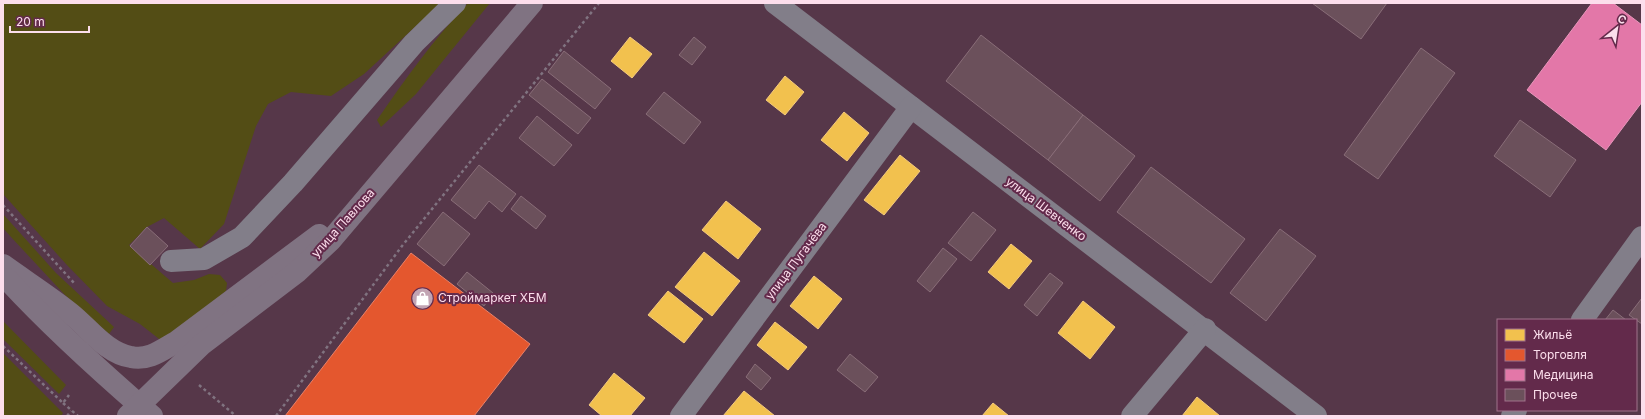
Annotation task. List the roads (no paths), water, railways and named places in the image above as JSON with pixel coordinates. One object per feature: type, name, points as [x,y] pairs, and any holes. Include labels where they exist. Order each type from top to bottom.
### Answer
[{"type":"main road","name":"улица Павлова","points":[[140,412],[201,345],[297,272],[331,240],[532,3]]},
{"type":"main road","points":[[3,265],[70,313],[114,353],[132,358],[142,358],[152,355],[176,342],[316,236],[358,208]]},
{"type":"main road","points":[[3,275],[42,318],[102,373],[140,412]]},
{"type":"street","points":[[171,261],[204,259],[242,237],[293,183],[414,43],[455,3]]},
{"type":"street","name":"улица Шевченко","points":[[775,3],[1205,329],[1316,416]]},
{"type":"street","name":"улица Пугачёва","points":[[681,416],[911,107]]},
{"type":"street","points":[[1583,319],[1642,236]]},
{"type":"street","points":[[1132,416],[1205,329]]},
{"type":"place","name":"Строймаркет ХБМ","points":[[423,298]]}]
